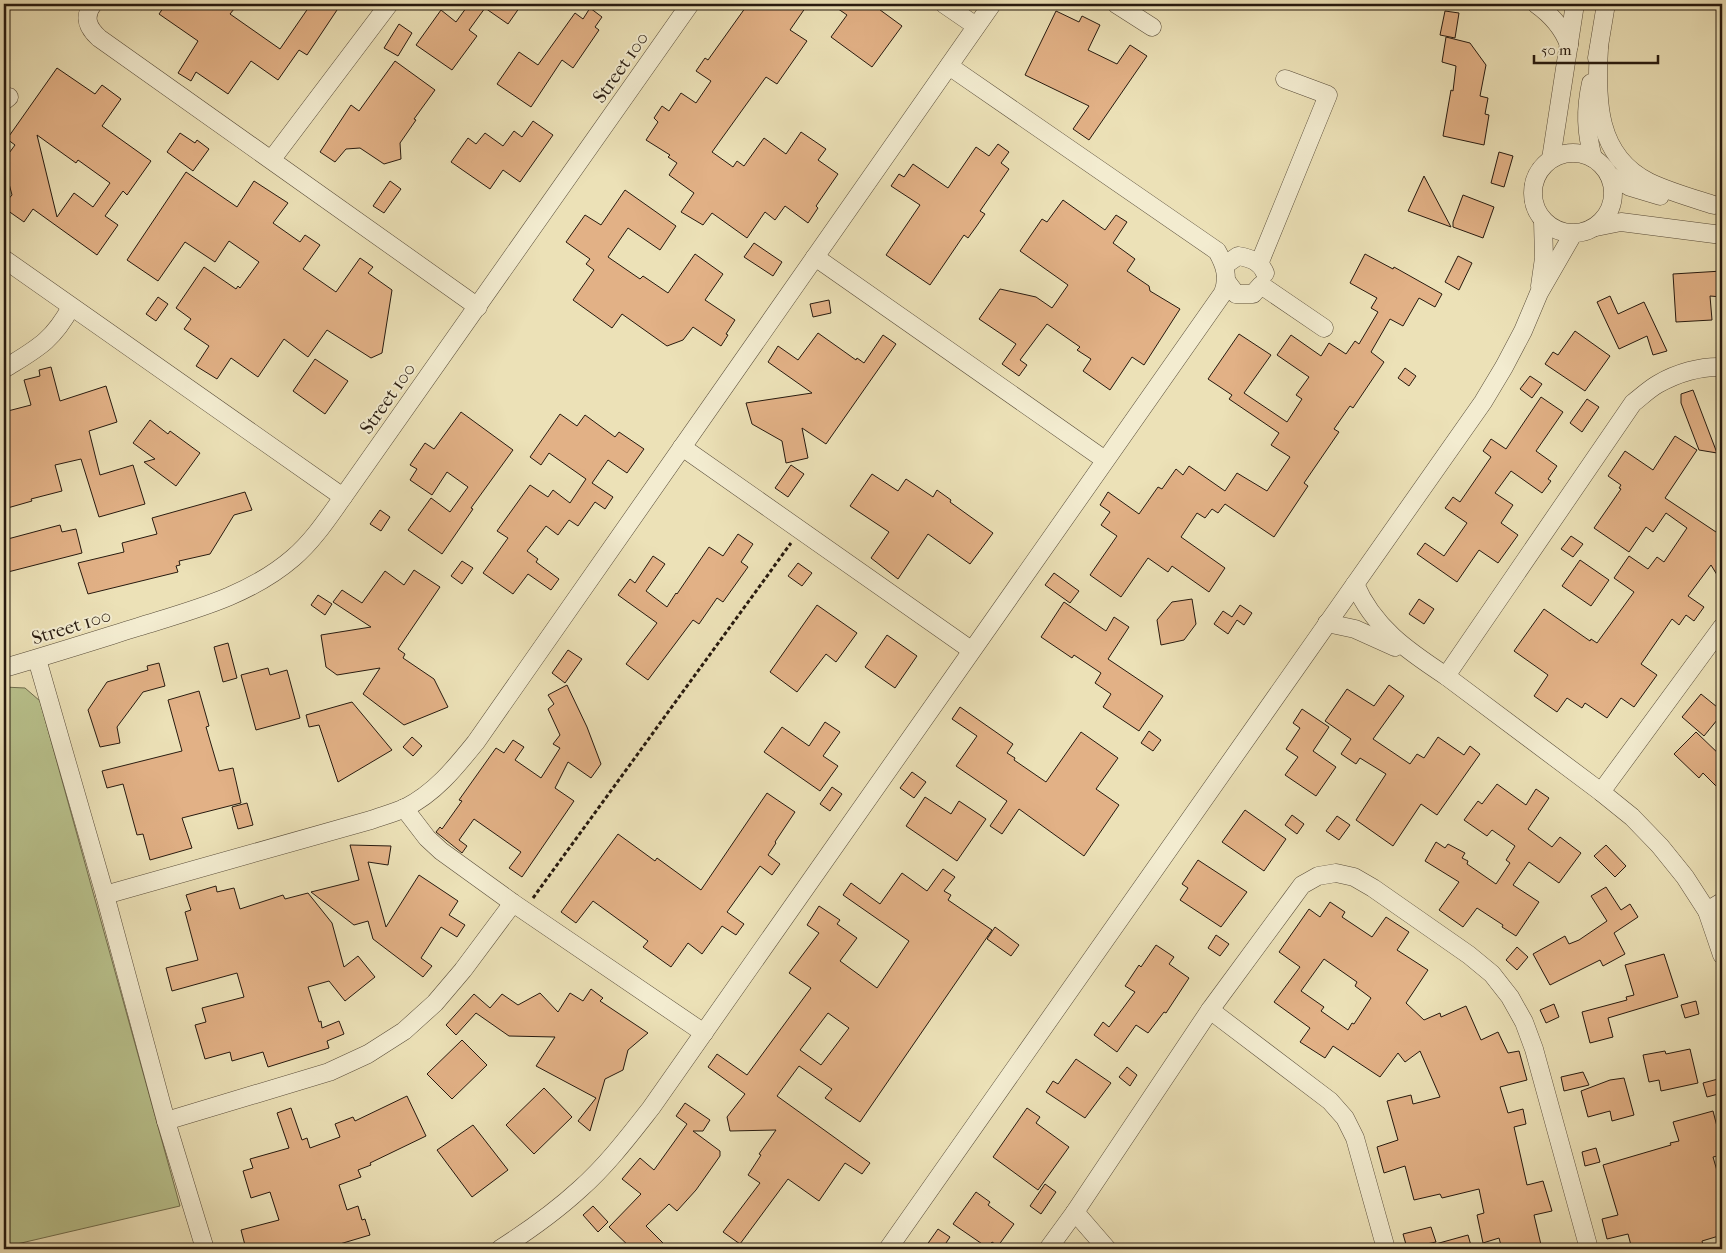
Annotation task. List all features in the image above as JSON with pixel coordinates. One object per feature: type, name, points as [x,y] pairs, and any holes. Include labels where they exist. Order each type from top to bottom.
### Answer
[{"type":"street","points":[[93,4],[89,9],[87,20],[91,30],[99,38],[478,307]]},
{"type":"street","points":[[272,159],[389,4]]},
{"type":"street","name":"Street 100","points":[[4,668],[231,596],[264,580],[293,558],[318,531],[344,497],[690,4]]},
{"type":"street","points":[[944,4],[976,26]]},
{"type":"street","points":[[105,895],[372,820],[404,808],[432,791],[460,762],[992,4]]},
{"type":"street","points":[[1116,4],[1152,27]]},
{"type":"street","points":[[1536,4],[1557,24],[1569,45]]},
{"type":"street","points":[[1551,159],[1574,4]]},
{"type":"street","points":[[1593,158],[1587,138],[1586,117],[1588,96],[1599,48],[1606,4]]},
{"type":"street","points":[[1599,48],[1597,82],[1600,110],[1606,134],[1613,148],[1634,172],[1648,181],[1678,194],[1718,206]]},
{"type":"street","points":[[500,1249],[539,1223],[580,1189],[618,1150],[651,1108],[970,650],[1223,293],[1226,274],[1238,256],[1252,259],[1259,264],[1265,272],[1261,285],[1253,294],[1236,294],[1226,274],[1217,251],[949,66]]},
{"type":"street","points":[[1259,264],[1328,95],[1285,79]]},
{"type":"street","points":[[1596,227],[1606,217],[1612,204],[1613,189],[1609,175],[1593,158],[1580,153],[1565,153],[1551,159],[1540,168],[1534,181],[1532,195],[1535,209],[1543,221],[1557,231],[1573,234],[1621,222],[1722,235]]},
{"type":"street","points":[[1609,175],[1630,187],[1653,195],[1718,206]]},
{"type":"street","points":[[1539,294],[1544,258],[1543,221]]},
{"type":"street","points":[[888,1249],[1487,395],[1504,367],[1523,331],[1539,294],[1573,234]]},
{"type":"street","points":[[815,257],[1105,460]]},
{"type":"street","points":[[4,259],[344,497]]},
{"type":"street","points":[[1261,285],[1324,328]]},
{"type":"street","points":[[4,369],[47,342],[61,326],[71,307]]},
{"type":"street","points":[[1446,676],[1633,404],[1657,384],[1685,372],[1715,367],[1722,368]]},
{"type":"street","points":[[682,447],[970,650]]},
{"type":"street","points":[[1355,584],[1364,604],[1378,622],[1387,632],[1424,662]]},
{"type":"street","points":[[1327,624],[1348,627],[1369,634],[1424,662],[1446,676],[1632,817],[1715,907],[1722,955]]},
{"type":"street","points":[[1601,792],[1722,627]]},
{"type":"street","points":[[37,659],[105,895],[166,1121],[205,1249]]},
{"type":"street","points":[[404,808],[427,838],[441,851],[518,907],[704,1033]]},
{"type":"street","points":[[1048,1249],[1075,1212],[1210,1010],[1302,885],[1318,876],[1336,873],[1354,878],[1373,888],[1470,955],[1492,974],[1510,997],[1524,1022],[1534,1049],[1590,1249]]},
{"type":"street","points":[[166,1121],[329,1072],[368,1054],[404,1031],[435,1002],[518,907]]},
{"type":"street","points":[[1210,1010],[1324,1096],[1345,1118],[1358,1145],[1386,1249]]},
{"type":"street","points":[[1075,1212],[1108,1249]]},
{"type":"path","points":[[518,907],[800,530]]},
{"type":"green space","points":[[4,687],[25,688],[40,701],[180,1206],[4,1247]]},
{"type":"building","points":[[166,4],[238,4],[230,14],[280,49],[311,4],[341,4],[307,55],[299,50],[278,80],[251,61],[228,94],[196,72],[191,81],[178,73],[198,41],[159,14]]},
{"type":"building","points":[[469,4],[522,4],[508,24],[485,8],[469,30],[477,36],[452,70],[416,45],[441,10],[456,22]]},
{"type":"building","points":[[748,4],[808,4],[790,30],[807,41],[777,84],[766,77],[712,152],[733,167],[737,161],[744,166],[764,138],[786,154],[801,132],[826,149],[818,160],[838,174],[816,206],[818,208],[808,223],[785,206],[775,220],[765,212],[747,238],[712,213],[703,225],[681,212],[694,193],[669,175],[677,163],[668,157],[670,155],[646,140],[658,122],[654,118],[662,106],[669,111],[681,93],[696,103],[711,81],[696,71],[705,58],[708,60]]},
{"type":"building","points":[[831,4],[872,4],[902,26],[872,67],[831,37],[847,15]]},
{"type":"building","points":[[590,8],[602,17],[595,27],[599,30],[573,68],[562,60],[531,107],[497,84],[519,52],[538,65],[575,13],[583,19]]},
{"type":"building","points":[[1056,11],[1079,22],[1082,16],[1100,25],[1088,50],[1117,64],[1130,45],[1147,56],[1089,140],[1073,129],[1089,106],[1025,75]]},
{"type":"building","points":[[1445,11],[1459,13],[1455,38],[1440,35]]},
{"type":"building","points":[[399,24],[412,33],[398,56],[384,48]]},
{"type":"building","points":[[1446,37],[1470,43],[1486,65],[1480,96],[1488,98],[1485,114],[1489,115],[1484,145],[1443,136],[1451,90],[1453,91],[1456,66],[1442,62]]},
{"type":"building","points":[[395,61],[435,90],[414,119],[416,120],[400,143],[401,159],[384,164],[360,148],[346,149],[335,162],[320,152],[351,105],[359,111]]},
{"type":"building","points":[[57,68],[95,94],[102,85],[121,99],[102,126],[151,161],[127,195],[123,191],[105,216],[118,225],[97,255],[33,209],[24,222],[4,208],[4,204],[12,195],[7,176],[4,173],[4,160],[15,145],[7,139]],"holes":[[[37,135],[76,163],[78,160],[110,183],[93,207],[74,193],[57,217]]]},
{"type":"building","points":[[533,121],[553,135],[520,182],[503,170],[490,189],[451,162],[468,138],[476,144],[485,133],[503,146],[514,131],[522,137]]},
{"type":"building","points":[[180,133],[195,143],[197,140],[209,149],[193,171],[167,152]]},
{"type":"building","points":[[998,144],[1009,152],[1001,163],[1009,169],[980,211],[985,214],[968,238],[964,235],[930,285],[886,255],[920,205],[891,186],[899,174],[904,177],[913,164],[948,188],[976,147],[989,156]]},
{"type":"building","points":[[1499,152],[1513,156],[1504,187],[1491,183]]},
{"type":"building","points":[[186,172],[237,207],[254,181],[288,203],[273,223],[300,242],[305,235],[320,245],[303,269],[336,292],[360,258],[373,267],[368,273],[392,290],[382,353],[371,358],[327,330],[308,357],[284,339],[258,377],[231,358],[217,379],[196,366],[209,346],[184,329],[191,319],[176,308],[204,267],[236,289],[238,286],[240,288],[259,262],[229,241],[215,262],[185,242],[158,281],[127,260]]},
{"type":"building","points":[[1424,176],[1451,227],[1408,211]]},
{"type":"building","points":[[390,181],[401,189],[384,213],[373,206]]},
{"type":"building","points":[[625,190],[676,226],[660,250],[628,228],[608,257],[640,279],[643,276],[668,293],[695,254],[723,274],[705,300],[735,320],[721,346],[693,327],[683,340],[667,346],[622,314],[612,328],[573,300],[594,270],[586,264],[590,259],[566,242],[585,215],[601,225]]},
{"type":"building","points":[[1463,195],[1494,207],[1483,238],[1453,227]]},
{"type":"building","points":[[1063,200],[1105,230],[1116,215],[1127,222],[1113,243],[1135,259],[1127,271],[1149,286],[1150,291],[1180,309],[1144,365],[1132,357],[1110,390],[1083,371],[1091,359],[1077,350],[1080,347],[1047,324],[1020,360],[1027,365],[1019,376],[1002,364],[1016,344],[979,319],[1000,289],[1036,297],[1052,308],[1068,285],[1020,251],[1042,219],[1047,222]]},
{"type":"building","points":[[754,243],[782,262],[773,276],[744,257]]},
{"type":"building","points":[[1365,254],[1393,269],[1394,267],[1442,294],[1435,307],[1419,298],[1403,326],[1390,319],[1371,352],[1384,362],[1353,408],[1350,406],[1334,429],[1339,432],[1304,483],[1308,486],[1274,537],[1225,504],[1218,513],[1212,509],[1205,518],[1197,513],[1181,537],[1225,568],[1209,592],[1172,566],[1168,572],[1148,558],[1121,597],[1090,575],[1117,536],[1101,525],[1110,512],[1100,505],[1108,492],[1139,514],[1158,487],[1162,489],[1176,469],[1183,475],[1189,466],[1225,491],[1237,473],[1267,491],[1290,457],[1271,445],[1279,433],[1229,399],[1232,395],[1208,379],[1239,334],[1271,355],[1244,393],[1287,422],[1302,399],[1296,395],[1309,377],[1277,355],[1291,335],[1321,356],[1329,343],[1346,354],[1355,341],[1359,344],[1378,312],[1371,308],[1377,298],[1350,283]]},
{"type":"building","points":[[1458,256],[1472,263],[1459,290],[1445,282]]},
{"type":"building","points":[[1722,271],[1722,297],[1710,296],[1712,320],[1676,322],[1673,274]]},
{"type":"building","points":[[1610,296],[1618,314],[1644,302],[1667,351],[1653,355],[1647,336],[1619,349],[1597,302]]},
{"type":"building","points":[[158,297],[168,304],[156,321],[146,314]]},
{"type":"building","points":[[829,300],[831,313],[813,317],[810,304]]},
{"type":"building","points":[[1575,331],[1610,356],[1585,391],[1545,364],[1553,352],[1558,355]]},
{"type":"building","points":[[818,333],[856,360],[857,358],[864,363],[883,335],[896,344],[826,444],[802,428],[808,458],[786,463],[782,441],[752,424],[746,403],[812,393],[768,362],[778,346],[798,360]]},
{"type":"building","points":[[315,359],[348,381],[325,414],[293,391]]},
{"type":"building","points":[[51,367],[60,401],[106,386],[117,422],[89,431],[100,475],[133,465],[145,504],[99,517],[81,459],[55,465],[62,491],[31,499],[32,501],[4,509],[4,412],[31,405],[24,380],[40,376],[39,370]]},
{"type":"building","points":[[1405,368],[1416,376],[1409,386],[1398,378]]},
{"type":"building","points":[[1530,376],[1542,384],[1532,398],[1520,389]]},
{"type":"building","points":[[1693,390],[1717,453],[1699,450],[1681,403],[1681,394]]},
{"type":"building","points":[[1541,397],[1563,412],[1536,451],[1557,466],[1548,479],[1551,481],[1542,493],[1511,471],[1495,493],[1513,505],[1501,523],[1518,535],[1498,563],[1479,550],[1457,582],[1417,554],[1425,543],[1444,556],[1467,523],[1445,508],[1453,497],[1460,502],[1491,457],[1483,451],[1491,439],[1506,449]]},
{"type":"building","points":[[1587,399],[1599,407],[1582,432],[1570,423]]},
{"type":"building","points":[[461,412],[513,450],[471,508],[473,509],[442,554],[408,530],[431,498],[450,512],[468,487],[447,472],[432,495],[410,480],[417,469],[410,465],[425,443],[434,449]]},
{"type":"building","points":[[560,414],[577,426],[585,415],[615,437],[619,432],[644,449],[627,473],[608,460],[592,483],[613,497],[605,509],[595,502],[578,526],[569,520],[558,535],[546,526],[527,551],[538,559],[536,562],[559,579],[551,590],[528,574],[513,594],[483,573],[508,538],[497,531],[530,485],[548,497],[553,490],[570,503],[586,479],[549,453],[541,465],[530,457]]},
{"type":"building","points":[[150,420],[168,434],[170,431],[200,453],[176,486],[144,462],[155,459],[133,443]]},
{"type":"building","points":[[1675,436],[1697,450],[1665,498],[1722,536],[1722,583],[1711,565],[1688,596],[1704,607],[1694,621],[1686,615],[1679,625],[1672,619],[1641,664],[1657,675],[1634,707],[1621,698],[1607,718],[1585,703],[1582,708],[1567,698],[1557,712],[1534,696],[1548,675],[1514,651],[1544,609],[1590,641],[1591,639],[1597,643],[1634,592],[1614,578],[1629,556],[1648,569],[1657,557],[1664,562],[1687,528],[1666,513],[1653,532],[1646,527],[1629,552],[1594,528],[1621,489],[1619,488],[1621,485],[1608,476],[1625,451],[1653,470]]},
{"type":"building","points":[[791,465],[804,474],[788,497],[775,488]]},
{"type":"building","points":[[872,474],[898,491],[906,479],[933,497],[937,490],[951,500],[950,502],[993,533],[970,564],[928,534],[898,579],[871,558],[889,532],[850,506]]},
{"type":"building","points":[[245,492],[252,510],[234,515],[210,554],[179,561],[180,565],[176,566],[178,572],[88,594],[78,563],[124,552],[122,543],[157,534],[152,518]]},
{"type":"building","points":[[380,510],[390,517],[381,531],[370,524]]},
{"type":"building","points":[[60,525],[62,532],[76,529],[82,553],[4,573],[4,540]]},
{"type":"building","points":[[738,534],[753,544],[741,562],[748,567],[723,602],[717,598],[699,624],[693,620],[648,680],[626,664],[657,623],[618,595],[630,579],[635,583],[653,556],[665,564],[646,591],[667,607],[709,547],[723,556]]},
{"type":"building","points":[[1571,536],[1583,544],[1573,557],[1561,549]]},
{"type":"building","points":[[1580,560],[1609,580],[1591,606],[1562,586]]},
{"type":"building","points":[[462,561],[473,568],[462,584],[451,576]]},
{"type":"building","points":[[798,563],[812,573],[802,586],[788,576]]},
{"type":"building","points":[[414,570],[440,587],[398,649],[405,654],[403,658],[434,679],[448,707],[404,725],[363,694],[380,668],[337,675],[326,667],[321,635],[371,627],[333,602],[342,590],[362,603],[385,571],[404,585]]},
{"type":"building","points":[[1054,573],[1079,591],[1070,603],[1045,585]]},
{"type":"building","points":[[318,595],[332,604],[325,615],[311,605]]},
{"type":"building","points":[[1192,599],[1196,624],[1184,640],[1161,645],[1157,620],[1172,602]]},
{"type":"building","points":[[1419,599],[1434,609],[1424,624],[1409,614]]},
{"type":"building","points":[[1064,602],[1106,631],[1114,617],[1129,627],[1108,659],[1163,696],[1139,731],[1103,707],[1111,694],[1095,683],[1101,673],[1074,655],[1072,658],[1041,637]]},
{"type":"building","points":[[817,605],[857,633],[836,662],[826,654],[797,692],[770,672]]},
{"type":"building","points":[[1240,605],[1252,613],[1244,625],[1237,620],[1228,634],[1214,624],[1223,611],[1232,617]]},
{"type":"building","points":[[887,635],[917,656],[895,688],[865,667]]},
{"type":"building","points":[[228,643],[237,678],[223,682],[214,647]]},
{"type":"building","points":[[568,650],[582,659],[565,683],[552,673]]},
{"type":"building","points":[[159,663],[165,686],[143,692],[117,727],[120,743],[100,747],[88,710],[107,682],[148,670],[147,666]]},
{"type":"building","points":[[268,668],[270,675],[287,670],[300,718],[256,730],[241,675]]},
{"type":"building","points":[[567,685],[587,727],[601,764],[591,778],[568,762],[555,788],[574,801],[522,877],[509,868],[521,852],[474,819],[459,840],[467,846],[462,853],[436,832],[440,827],[442,829],[462,801],[459,800],[496,748],[504,753],[513,740],[524,747],[515,760],[541,778],[560,748],[553,744],[560,735],[548,709],[554,704],[548,695]]},
{"type":"building","points":[[1389,685],[1404,696],[1373,739],[1410,764],[1417,754],[1424,758],[1438,737],[1464,755],[1470,746],[1480,754],[1437,815],[1421,804],[1393,846],[1356,820],[1386,774],[1360,758],[1356,764],[1341,754],[1351,739],[1325,721],[1347,689],[1374,706]]},
{"type":"building","points":[[199,691],[209,726],[206,727],[219,771],[233,768],[241,803],[182,818],[192,848],[150,860],[143,834],[137,835],[123,784],[107,788],[102,771],[182,751],[168,700]]},
{"type":"building","points":[[1701,694],[1722,711],[1722,714],[1704,736],[1682,717]]},
{"type":"building","points":[[352,702],[392,750],[338,782],[319,725],[309,727],[306,715]]},
{"type":"building","points":[[960,707],[1013,744],[1007,753],[1046,782],[1081,732],[1118,758],[1096,789],[1119,805],[1084,856],[1019,809],[1002,834],[990,826],[1007,801],[956,766],[977,736],[952,719]]},
{"type":"building","points":[[1302,709],[1329,727],[1313,751],[1336,767],[1316,796],[1285,775],[1298,757],[1286,749],[1300,728],[1293,723]]},
{"type":"building","points":[[825,722],[840,732],[823,756],[838,766],[820,791],[764,752],[782,727],[809,746]]},
{"type":"building","points":[[1149,731],[1161,740],[1153,751],[1141,743]]},
{"type":"building","points":[[1696,732],[1722,757],[1722,792],[1703,773],[1699,778],[1674,754]]},
{"type":"building","points":[[412,737],[422,746],[413,756],[403,747]]},
{"type":"building","points":[[912,772],[926,782],[914,798],[900,788]]},
{"type":"building","points":[[1497,784],[1526,805],[1536,789],[1549,798],[1528,829],[1552,847],[1560,837],[1581,853],[1559,883],[1529,862],[1513,885],[1539,902],[1516,936],[1477,908],[1463,927],[1439,910],[1459,882],[1425,861],[1436,842],[1445,848],[1448,844],[1465,853],[1462,858],[1468,861],[1467,864],[1496,884],[1510,863],[1506,860],[1515,846],[1492,830],[1487,836],[1464,820],[1478,801],[1482,804]]},
{"type":"building","points":[[832,787],[842,794],[830,811],[820,804]]},
{"type":"building","points":[[767,793],[795,812],[768,855],[780,864],[772,875],[760,866],[727,912],[744,924],[736,935],[722,926],[702,954],[688,943],[671,967],[643,947],[648,941],[593,901],[576,923],[561,912],[618,834],[655,861],[657,858],[701,890]]},
{"type":"building","points":[[925,797],[951,814],[959,801],[986,819],[957,861],[906,826]]},
{"type":"building","points":[[247,803],[253,825],[238,829],[232,807]]},
{"type":"building","points":[[1245,810],[1286,839],[1264,871],[1222,842]]},
{"type":"building","points":[[1292,815],[1304,824],[1297,834],[1285,825]]},
{"type":"building","points":[[1337,816],[1350,825],[1339,840],[1326,831]]},
{"type":"building","points":[[350,845],[391,846],[388,865],[368,862],[386,927],[419,875],[458,901],[449,915],[465,925],[457,937],[441,927],[421,958],[432,966],[423,977],[373,939],[368,921],[354,925],[311,892],[359,880]]},
{"type":"building","points":[[1606,845],[1626,866],[1615,877],[1594,856]]},
{"type":"building","points":[[1198,860],[1247,892],[1221,927],[1180,900],[1188,888],[1182,884]]},
{"type":"building","points":[[943,869],[955,877],[944,891],[951,895],[948,900],[992,930],[860,1122],[825,1098],[832,1089],[799,1066],[777,1096],[870,1163],[862,1174],[845,1163],[819,1201],[788,1179],[740,1244],[723,1232],[760,1183],[748,1175],[761,1155],[759,1154],[776,1130],[730,1131],[727,1117],[745,1094],[708,1067],[717,1054],[747,1075],[811,988],[789,973],[819,933],[807,925],[819,906],[840,920],[837,924],[857,938],[840,961],[877,988],[909,941],[843,895],[851,883],[880,904],[902,873],[927,891]],"holes":[[[828,1013],[849,1028],[821,1065],[800,1050]]]},
{"type":"building","points":[[216,886],[217,892],[234,888],[240,909],[283,895],[285,899],[308,893],[332,923],[344,967],[358,956],[375,977],[345,1001],[329,981],[308,987],[322,1028],[339,1021],[344,1034],[327,1041],[329,1048],[268,1067],[263,1052],[232,1061],[230,1052],[205,1059],[195,1025],[206,1022],[202,1008],[244,997],[237,973],[172,991],[166,968],[198,960],[185,912],[191,910],[186,895]]},
{"type":"building","points":[[1606,887],[1621,910],[1630,904],[1638,917],[1614,933],[1625,954],[1603,966],[1600,960],[1550,985],[1533,954],[1565,936],[1569,944],[1579,940],[1607,921],[1591,896]]},
{"type":"building","points":[[1330,902],[1345,912],[1342,917],[1372,937],[1386,917],[1409,932],[1397,950],[1428,970],[1406,1003],[1424,1020],[1440,1013],[1441,1017],[1466,1006],[1481,1040],[1498,1032],[1508,1053],[1519,1051],[1527,1080],[1500,1087],[1508,1113],[1523,1109],[1526,1124],[1514,1127],[1527,1185],[1543,1181],[1552,1211],[1534,1215],[1542,1249],[1502,1249],[1499,1238],[1483,1243],[1477,1215],[1484,1213],[1479,1189],[1442,1198],[1440,1194],[1414,1200],[1405,1166],[1384,1173],[1377,1147],[1398,1140],[1387,1101],[1411,1095],[1413,1104],[1440,1097],[1420,1051],[1405,1062],[1398,1053],[1380,1077],[1333,1046],[1325,1058],[1300,1042],[1310,1028],[1274,1002],[1300,967],[1279,952],[1309,909],[1320,917]],"holes":[[[1324,959],[1357,982],[1355,986],[1371,998],[1348,1030],[1321,1011],[1324,1007],[1301,991]]]},
{"type":"building","points":[[995,927],[1019,945],[1011,956],[987,939]]},
{"type":"building","points":[[1216,935],[1229,944],[1220,956],[1208,948]]},
{"type":"building","points":[[1156,945],[1174,957],[1169,964],[1189,978],[1166,1013],[1164,1012],[1148,1033],[1136,1025],[1117,1052],[1094,1035],[1103,1022],[1109,1027],[1135,992],[1125,986]]},
{"type":"building","points":[[1517,947],[1528,957],[1517,970],[1506,960]]},
{"type":"building","points":[[1664,954],[1678,997],[1608,1018],[1613,1037],[1590,1043],[1582,1012],[1627,1000],[1626,997],[1634,995],[1625,965]]},
{"type":"building","points":[[591,989],[603,998],[600,1001],[648,1033],[628,1050],[623,1070],[605,1079],[590,1131],[578,1121],[596,1098],[536,1066],[555,1037],[509,1036],[476,1013],[456,1035],[446,1025],[474,994],[490,1008],[502,994],[518,1005],[540,993],[558,1012],[570,993],[583,1001]]},
{"type":"building","points":[[1696,1001],[1699,1014],[1685,1018],[1681,1005]]},
{"type":"building","points":[[1554,1004],[1559,1017],[1546,1023],[1540,1010]]},
{"type":"building","points":[[462,1040],[487,1065],[452,1099],[427,1074]]},
{"type":"building","points":[[1690,1049],[1698,1083],[1661,1091],[1659,1080],[1649,1082],[1643,1055],[1665,1051],[1666,1054]]},
{"type":"building","points":[[1076,1059],[1111,1083],[1085,1118],[1046,1092],[1053,1081],[1058,1084]]},
{"type":"building","points":[[1127,1067],[1137,1075],[1130,1086],[1119,1077]]},
{"type":"building","points":[[1583,1072],[1589,1085],[1564,1091],[1561,1077]]},
{"type":"building","points":[[1624,1078],[1634,1115],[1612,1121],[1610,1111],[1588,1117],[1581,1091],[1610,1080]]},
{"type":"building","points":[[1718,1079],[1722,1093],[1707,1097],[1703,1083]]},
{"type":"building","points":[[544,1088],[572,1117],[534,1154],[506,1125]]},
{"type":"building","points":[[407,1096],[426,1136],[370,1163],[371,1165],[358,1170],[361,1177],[339,1185],[347,1210],[358,1206],[362,1220],[365,1219],[370,1235],[323,1249],[246,1249],[241,1230],[279,1220],[270,1192],[251,1198],[243,1171],[253,1168],[250,1159],[289,1148],[277,1113],[291,1108],[302,1140],[307,1138],[310,1148],[340,1137],[335,1124],[353,1117],[355,1121]]},
{"type":"building","points":[[685,1103],[710,1120],[703,1131],[693,1131],[720,1151],[720,1156],[696,1190],[677,1211],[669,1204],[646,1226],[669,1249],[632,1249],[609,1227],[641,1194],[622,1179],[640,1158],[654,1170],[687,1124],[676,1116]]},
{"type":"building","points":[[1027,1108],[1040,1117],[1036,1123],[1069,1147],[1038,1190],[993,1157]]},
{"type":"building","points":[[1713,1111],[1722,1146],[1722,1155],[1713,1157],[1720,1181],[1722,1181],[1722,1235],[1702,1241],[1704,1249],[1632,1249],[1628,1234],[1607,1239],[1602,1219],[1618,1215],[1603,1165],[1671,1145],[1670,1143],[1679,1141],[1673,1122]]},
{"type":"building","points":[[473,1125],[508,1170],[472,1197],[437,1150]]},
{"type":"building","points":[[1596,1148],[1600,1162],[1585,1166],[1582,1152]]},
{"type":"building","points":[[1045,1184],[1056,1192],[1041,1214],[1030,1206]]},
{"type":"building","points":[[976,1192],[990,1202],[988,1205],[1014,1224],[998,1246],[992,1242],[988,1248],[953,1224]]},
{"type":"building","points":[[593,1206],[608,1222],[598,1232],[583,1215]]},
{"type":"building","points":[[1431,1227],[1436,1242],[1407,1248],[1403,1234]]},
{"type":"building","points":[[938,1229],[950,1237],[942,1249],[924,1249]]},
{"type":"building","points":[[1468,1235],[1472,1249],[1433,1249],[1432,1245]]}]
